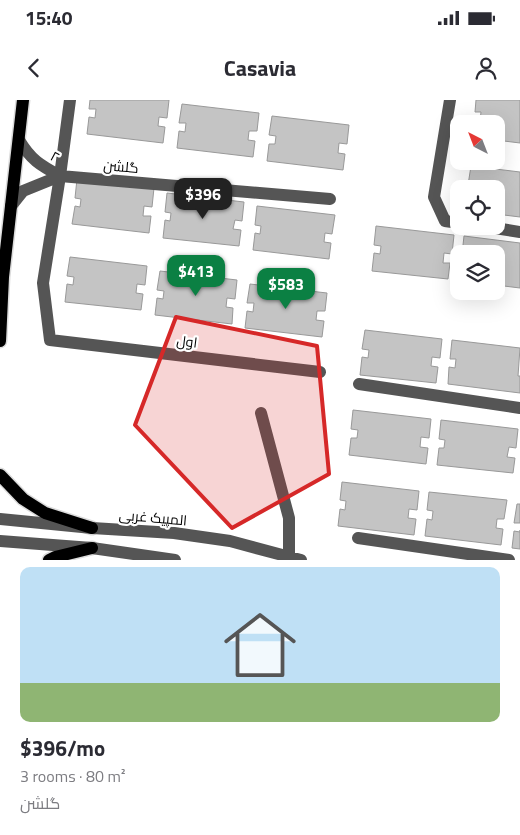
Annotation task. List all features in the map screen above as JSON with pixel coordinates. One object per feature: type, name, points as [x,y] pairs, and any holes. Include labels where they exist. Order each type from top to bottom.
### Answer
[{"type":"main road","points":[[0,341],[3,278],[23,100]]},
{"type":"main road","points":[[0,475],[23,498],[45,513],[92,528]]},
{"type":"main road","points":[[48,560],[55,556],[92,548]]},
{"type":"street","points":[[60,176],[70,100]]},
{"type":"street","points":[[450,100],[434,197],[445,221],[450,222]]},
{"type":"street","name":"۲","points":[[19,140],[28,155],[38,165],[60,176]]},
{"type":"street","name":"۲","points":[[11,206],[23,191],[60,176]]},
{"type":"street","name":"گلشن","points":[[60,176],[330,199]]},
{"type":"street","name":"اول","points":[[60,176],[43,283],[50,340],[320,372]]},
{"type":"street","points":[[505,230],[520,232]]},
{"type":"street","points":[[359,384],[520,408]]},
{"type":"street","points":[[260,413],[289,518],[295,558]]},
{"type":"street","name":"المپیک غربی","points":[[0,519],[92,528],[174,533],[230,541],[295,558]]},
{"type":"street","points":[[358,538],[509,560]]},
{"type":"street","points":[[0,541],[92,548],[175,560]]},
{"type":"highlighted area","points":[[176,317],[317,346],[329,474],[232,528],[135,425]]},
{"type":"building","points":[[90,100],[169,100],[167,118],[159,117],[158,126],[165,127],[163,143],[87,134],[89,117],[95,118],[96,109],[89,109]]},
{"type":"building","points":[[476,100],[520,100],[520,143],[505,141],[505,115],[481,115],[481,112],[475,112]]},
{"type":"building","points":[[182,104],[259,113],[257,131],[249,131],[248,140],[255,141],[253,157],[177,148],[179,131],[185,132],[186,123],[179,123]]},
{"type":"building","points":[[272,116],[349,125],[347,144],[339,143],[338,153],[345,154],[343,170],[267,161],[269,144],[275,144],[276,136],[269,135]]},
{"type":"building","points":[[470,170],[520,172],[520,217],[505,215],[505,180],[469,180]]},
{"type":"building","points":[[77,179],[154,188],[152,207],[144,206],[143,216],[151,216],[149,233],[72,224],[75,206],[80,207],[81,199],[75,198]]},
{"type":"building","points":[[167,193],[244,202],[242,221],[235,220],[233,229],[241,230],[239,246],[163,238],[165,220],[170,221],[171,213],[165,212]]},
{"type":"building","points":[[257,206],[335,215],[332,234],[325,233],[324,242],[331,243],[329,259],[253,250],[255,233],[260,234],[261,226],[255,225]]},
{"type":"building","points":[[376,226],[454,235],[453,245],[450,245],[450,254],[444,253],[443,263],[450,263],[448,279],[372,271],[374,253],[380,254],[381,246],[374,245]]},
{"type":"building","points":[[464,236],[520,243],[520,288],[505,286],[505,245],[463,245]]},
{"type":"building","points":[[70,257],[147,266],[145,285],[137,284],[136,293],[143,294],[141,310],[65,302],[67,284],[73,285],[74,277],[67,276]]},
{"type":"building","points":[[160,271],[237,280],[235,299],[227,298],[226,307],[233,308],[232,324],[155,315],[157,298],[163,299],[164,291],[157,290]]},
{"type":"building","points":[[250,284],[327,293],[325,311],[317,311],[316,320],[324,321],[322,337],[245,328],[247,311],[253,312],[254,303],[247,303]]},
{"type":"building","points":[[365,330],[442,339],[440,358],[432,357],[431,366],[438,367],[436,383],[360,375],[362,357],[368,358],[369,350],[362,349]]},
{"type":"building","points":[[452,340],[520,348],[518,376],[520,376],[520,393],[448,384],[449,367],[455,368],[456,359],[450,359]]},
{"type":"building","points":[[353,410],[431,419],[429,438],[421,437],[420,447],[428,448],[426,464],[349,455],[351,438],[357,438],[358,430],[351,429]]},
{"type":"building","points":[[441,420],[518,429],[516,448],[509,447],[507,457],[515,458],[513,473],[437,465],[439,448],[444,448],[445,440],[439,439]]},
{"type":"building","points":[[342,482],[419,491],[417,510],[409,509],[408,518],[416,519],[414,535],[338,526],[340,509],[345,510],[346,501],[340,500]]},
{"type":"building","points":[[429,492],[507,500],[504,519],[497,519],[496,528],[503,529],[501,545],[425,536],[427,519],[432,520],[433,511],[427,510]]},
{"type":"building","points":[[517,504],[520,504],[520,523],[514,523]]},
{"type":"building","points":[[514,531],[520,532],[520,549],[512,548]]}]
